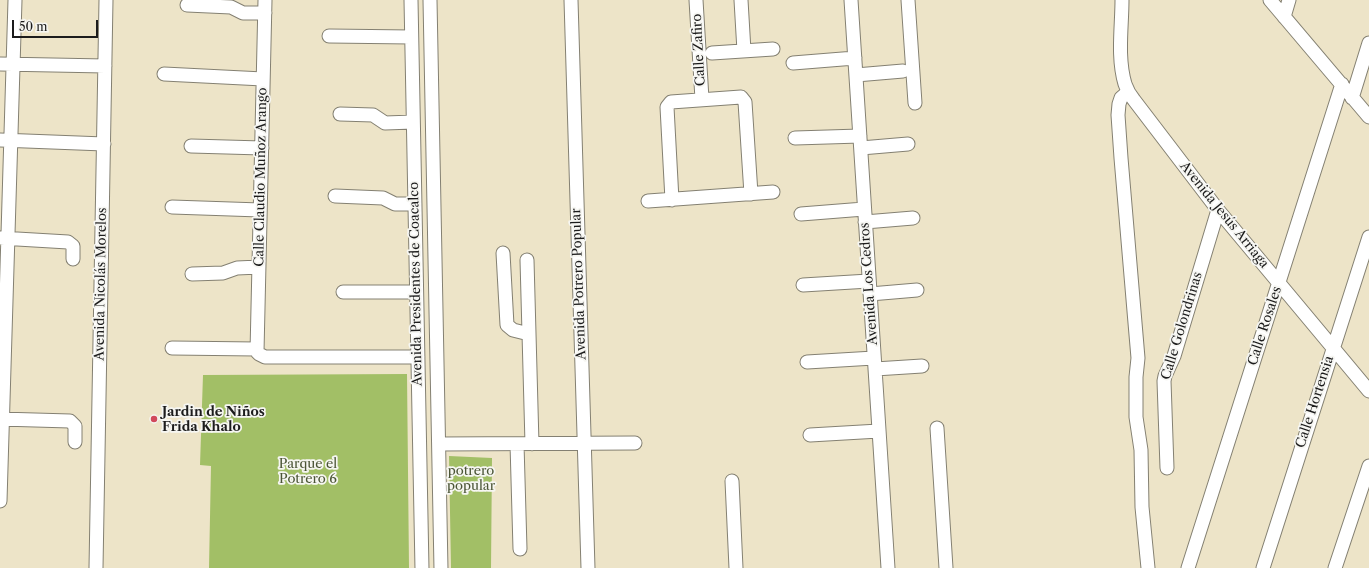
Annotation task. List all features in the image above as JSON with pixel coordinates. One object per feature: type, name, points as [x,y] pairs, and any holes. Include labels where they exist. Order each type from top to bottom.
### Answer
[{"type":"street","points":[[0,501],[5,140],[13,64],[15,0]]},
{"type":"street","name":"Avenida Nicolás Morelos","points":[[96,568],[106,0]]},
{"type":"street","name":"Calle Claudio Muñoz Arango","points":[[258,351],[265,0]]},
{"type":"street","name":"Avenida Presidentes de Coacalco","points":[[410,0],[422,568]]},
{"type":"street","name":"Avenida Presidentes de Coacalco","points":[[430,0],[441,568]]},
{"type":"street","name":"Avenida Potrero Popular","points":[[571,0],[588,568]]},
{"type":"street","name":"Calle Zafiro","points":[[696,0],[702,99]]},
{"type":"street","points":[[741,0],[744,51]]},
{"type":"street","name":"Avenida Los Cedros","points":[[851,0],[888,568]]},
{"type":"street","points":[[908,0],[916,103]]},
{"type":"street","points":[[1122,0],[1121,50],[1123,76],[1128,92],[1121,98],[1118,116],[1138,358],[1136,378],[1136,417],[1141,450],[1142,507],[1148,568]]},
{"type":"street","points":[[1270,0],[1369,117]]},
{"type":"street","points":[[1284,17],[1289,0]]},
{"type":"street","points":[[187,5],[231,6],[243,13],[264,13]]},
{"type":"street","points":[[329,36],[411,37]]},
{"type":"street","points":[[1352,98],[1369,43]]},
{"type":"street","points":[[712,53],[773,49]]},
{"type":"street","points":[[793,63],[855,58]]},
{"type":"street","points":[[0,64],[105,66]]},
{"type":"street","points":[[856,75],[903,71]]},
{"type":"street","points":[[164,74],[263,79]]},
{"type":"street","name":"Calle Rosales","points":[[1188,568],[1342,84]]},
{"type":"street","name":"Avenida Jesús Arriaga","points":[[1128,92],[1218,210],[1369,391]]},
{"type":"street","points":[[672,200],[667,107],[671,102],[702,99],[740,97],[745,102],[752,194]]},
{"type":"street","points":[[340,114],[373,115],[385,123],[413,122]]},
{"type":"street","points":[[795,138],[908,144]]},
{"type":"street","points":[[5,140],[104,144]]},
{"type":"street","points":[[191,146],[262,148]]},
{"type":"street","points":[[648,201],[773,192]]},
{"type":"street","points":[[335,196],[382,198],[395,204],[415,204]]},
{"type":"street","points":[[172,207],[260,210]]},
{"type":"street","points":[[801,214],[864,209]]},
{"type":"street","name":"Calle Golondrinas","points":[[1167,468],[1164,379],[1174,356],[1218,210]]},
{"type":"street","points":[[865,222],[913,218]]},
{"type":"street","name":"Calle Hortensia","points":[[1263,568],[1369,237]]},
{"type":"street","points":[[4,238],[68,242],[72,246],[73,259]]},
{"type":"street","points":[[503,253],[507,325],[513,330],[529,334]]},
{"type":"street","points":[[527,260],[532,444]]},
{"type":"street","points":[[192,274],[223,273],[237,268],[259,267]]},
{"type":"street","points":[[803,285],[917,290]]},
{"type":"street","points":[[342,292],[416,292]]},
{"type":"street","points":[[172,348],[258,351],[265,357],[418,357]]},
{"type":"street","points":[[807,362],[874,363],[922,366]]},
{"type":"street","points":[[1,419],[70,421],[75,426],[75,442]]},
{"type":"street","points":[[936,428],[946,568]]},
{"type":"street","points":[[810,435],[879,432]]},
{"type":"street","points":[[438,444],[635,443]]},
{"type":"street","points":[[517,444],[520,550]]},
{"type":"street","points":[[1335,568],[1369,466]]},
{"type":"street","points":[[732,481],[736,568]]},
{"type":"street","points":[[421,514],[440,513]]},
{"type":"green space","name":"Parque el Potrero 6","points":[[407,374],[409,568],[209,568],[211,466],[200,465],[203,375]]},
{"type":"green space","name":"potrero popular","points":[[449,456],[492,458],[491,568],[451,568]]},
{"type":"place","name":"Jardin de Niños Frida Khalo","points":[[154,419]]}]
